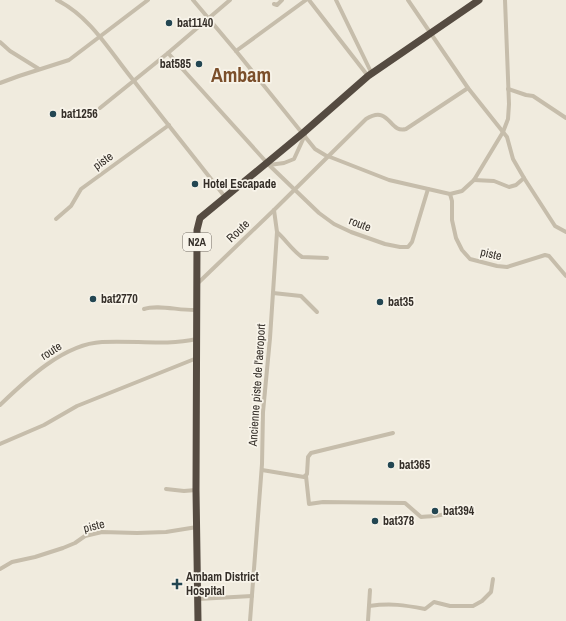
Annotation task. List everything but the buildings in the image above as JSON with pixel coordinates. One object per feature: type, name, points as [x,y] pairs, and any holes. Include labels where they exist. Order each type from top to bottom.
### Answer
[{"type":"highway","name":"N2A","points":[[198,621],[196,490],[198,222],[204,214],[304,134],[370,75],[479,0]]},
{"type":"street","points":[[57,0],[78,12],[100,37],[225,197]]},
{"type":"street","points":[[0,83],[69,60],[148,0]]},
{"type":"street","points":[[193,0],[315,149],[389,180],[450,194],[462,191],[474,180],[503,132],[508,115],[505,0]]},
{"type":"street","points":[[100,108],[230,0]]},
{"type":"street","points":[[274,4],[277,5],[282,0]]},
{"type":"street","points":[[236,51],[308,0],[370,75]]},
{"type":"street","points":[[336,0],[370,75]]},
{"type":"street","points":[[408,0],[468,88],[507,138],[515,164],[556,228],[566,232]]},
{"type":"street","points":[[0,42],[10,51],[39,69]]},
{"type":"street","name":"route","points":[[168,53],[268,164],[318,213],[341,227],[386,244],[408,247],[412,242],[428,189]]},
{"type":"street","points":[[274,210],[366,119],[371,116],[381,115],[402,130],[421,120],[468,88]]},
{"type":"street","points":[[508,89],[535,97],[566,118]]},
{"type":"street","name":"piste","points":[[56,219],[71,206],[81,189],[169,125]]},
{"type":"street","points":[[268,164],[284,163],[294,158],[304,134]]},
{"type":"street","points":[[474,180],[494,181],[509,187],[516,185],[524,178]]},
{"type":"street","name":"piste","points":[[450,194],[452,201],[452,220],[456,238],[462,250],[470,259],[507,267],[545,255],[549,256],[566,276]]},
{"type":"street","name":"Ancienne piste de l'aeroport","points":[[250,621],[262,470],[263,412],[270,338],[277,232],[274,210]]},
{"type":"street","name":"Route","points":[[197,284],[274,210]]},
{"type":"street","points":[[277,232],[284,238],[287,244],[302,257],[327,258]]},
{"type":"street","points":[[273,292],[301,296],[317,312]]},
{"type":"street","points":[[144,309],[153,307],[197,310]]},
{"type":"street","name":"route","points":[[0,405],[52,361],[74,348],[102,342],[173,343],[197,339]]},
{"type":"street","points":[[0,444],[44,425],[77,406],[197,358]]},
{"type":"street","points":[[393,433],[311,453],[308,457],[308,471],[306,476],[309,504],[323,502],[405,503],[421,516],[438,516],[450,512],[453,508],[461,511]]},
{"type":"street","points":[[262,470],[306,476]]},
{"type":"street","points":[[166,489],[184,491],[196,490]]},
{"type":"street","name":"piste","points":[[0,569],[12,562],[35,557],[71,545],[85,536],[102,532],[166,532],[197,526]]},
{"type":"street","points":[[369,606],[402,604],[425,609],[434,602],[450,606],[472,606],[482,601],[491,592],[493,579]]},
{"type":"street","points":[[368,621],[370,590]]},
{"type":"street","points":[[198,599],[252,596]]},
{"type":"place","name":"bat1140","points":[[169,23]]},
{"type":"place","name":"bat585","points":[[199,64]]},
{"type":"place","name":"bat1256","points":[[53,114]]},
{"type":"place","name":"Hotel Escapade","points":[[195,184]]},
{"type":"place","name":"bat2770","points":[[93,299]]},
{"type":"place","name":"bat35","points":[[380,302]]},
{"type":"place","name":"bat365","points":[[391,465]]},
{"type":"place","name":"bat394","points":[[435,511]]},
{"type":"place","name":"bat378","points":[[375,521]]},
{"type":"place","name":"Ambam District Hospital","points":[[177,584]]},
{"type":"district","name":"Ambam","points":[[241,74]]}]
